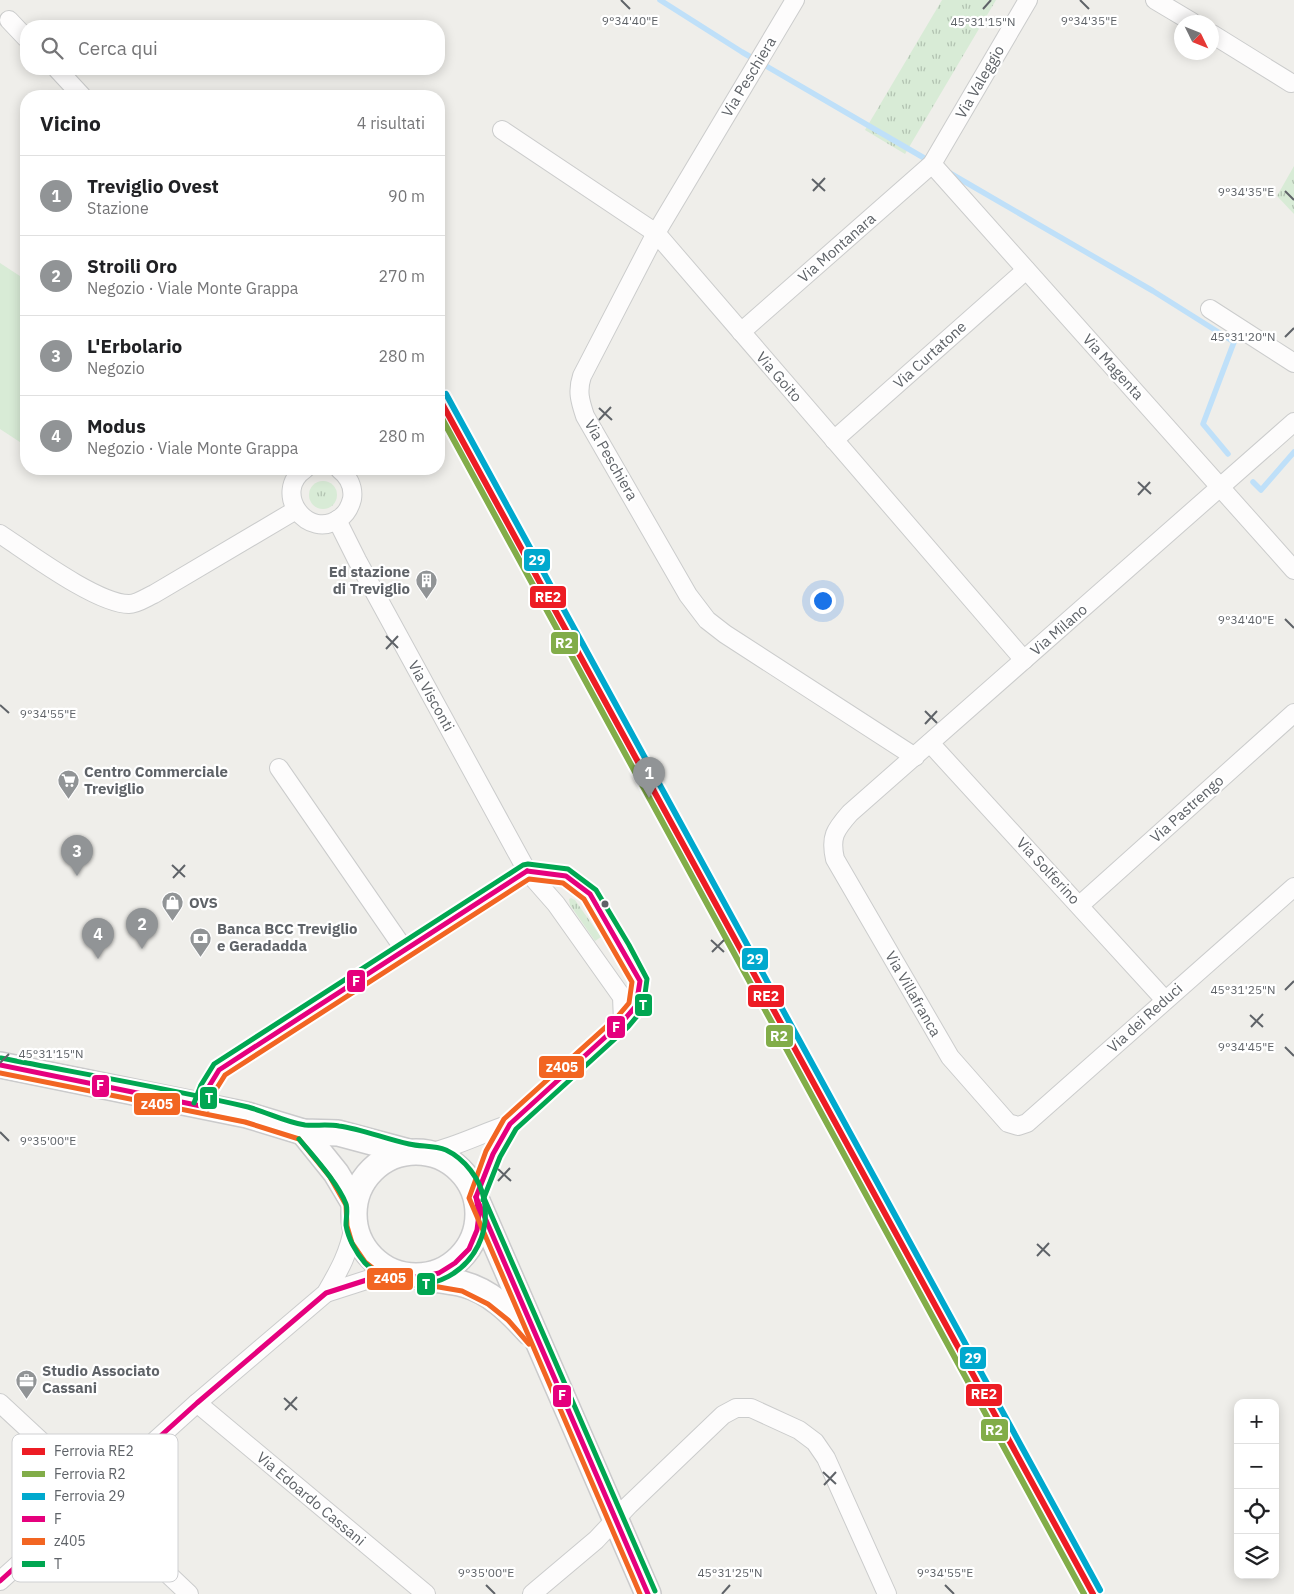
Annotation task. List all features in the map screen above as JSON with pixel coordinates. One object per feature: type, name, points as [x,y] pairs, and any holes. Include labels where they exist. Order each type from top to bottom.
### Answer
[{"type":"main road","points":[[0,1065],[248,1116],[302,1132],[338,1133],[442,1157],[456,1166],[470,1181],[648,1594]]},
{"type":"main road","points":[[302,1132],[336,1173],[354,1214],[359,1241],[370,1257],[387,1270],[464,1284],[492,1298],[513,1314],[539,1343]]},
{"type":"main road","points":[[354,1214],[360,1186],[373,1169],[387,1159],[418,1152]]},
{"type":"main road","points":[[413,1276],[439,1273],[455,1263],[469,1249],[477,1230],[479,1214],[477,1199]]},
{"type":"street","name":"Via Peschiera","points":[[795,0],[656,233],[582,376],[579,393],[585,416],[688,594],[707,620],[725,634],[915,757]]},
{"type":"street","name":"Via Valeggio","points":[[932,164],[1028,0]]},
{"type":"street","points":[[1155,0],[1180,15]]},
{"type":"street","points":[[9,20],[20,32]]},
{"type":"street","points":[[1219,38],[1291,83]]},
{"type":"street","points":[[63,75],[76,90]]},
{"type":"street","name":"Via Goito","points":[[502,130],[656,233],[1024,660]]},
{"type":"street","name":"Via Magenta","points":[[932,164],[1294,570]]},
{"type":"street","name":"Via Montanara","points":[[741,332],[932,164]]},
{"type":"street","name":"Via Curtatone","points":[[834,440],[1026,270]]},
{"type":"street","points":[[1210,309],[1294,363]]},
{"type":"street","name":"Via Milano","points":[[832,844],[839,825],[850,813],[1294,422]]},
{"type":"street","points":[[299,475],[292,486],[292,498],[296,510],[303,518],[314,523],[326,524],[337,520],[349,507],[352,496],[350,482],[344,475]]},
{"type":"street","points":[[0,534],[93,593],[112,602],[131,604],[154,594],[296,510]]},
{"type":"street","name":"Via Visconti","points":[[337,520],[527,871],[556,904],[622,997],[623,1021]]},
{"type":"street","name":"Via Pastrengo","points":[[1080,905],[1294,713]]},
{"type":"street","name":"Via Solferino","points":[[930,743],[1165,1000]]},
{"type":"street","points":[[279,768],[404,949]]},
{"type":"street","name":"Via Villafranca","points":[[832,844],[835,859],[950,1058],[1008,1123],[1018,1126]]},
{"type":"street","points":[[201,1106],[208,1088],[219,1070],[527,871],[566,876],[582,886],[590,894],[623,949],[640,981],[636,1006],[623,1021],[510,1124],[493,1154],[477,1199]]},
{"type":"street","points":[[556,904],[560,893],[568,886],[582,886]]},
{"type":"street","name":"Via dei Reduci","points":[[1018,1126],[1028,1123],[1294,887]]},
{"type":"street","points":[[418,1152],[447,1148],[474,1136],[510,1124]]},
{"type":"street","points":[[163,1434],[326,1293],[350,1248],[354,1214]]},
{"type":"street","points":[[326,1293],[379,1276],[413,1276]]},
{"type":"street","points":[[0,1403],[33,1434]]},
{"type":"street","name":"Via Edoardo Cassani","points":[[197,1403],[426,1594]]},
{"type":"street","points":[[532,1594],[596,1540],[615,1519],[723,1415],[736,1408],[751,1408],[799,1430],[816,1442],[826,1458],[887,1594]]},
{"type":"street","points":[[0,1581],[12,1570]]},
{"type":"street","points":[[176,1582],[189,1594]]},
{"type":"green space","points":[[942,0],[996,0],[905,154],[865,130]]},
{"type":"green space","points":[[1294,166],[1294,214],[1277,196]]},
{"type":"green space","points":[[0,263],[20,276],[20,442],[0,429]]},
{"type":"green space","points":[[323,481],[333,485],[337,495],[333,505],[323,509],[313,505],[309,495],[313,485]]},
{"type":"green space","points":[[569,899],[575,900],[601,937],[595,941],[570,905]]},
{"type":"waterway","points":[[660,0],[742,52],[931,162]]},
{"type":"waterway","points":[[948,172],[1153,291],[1234,342],[1203,424],[1228,454]]},
{"type":"waterway","points":[[1253,482],[1261,490],[1294,452]]},
{"type":"rail line","name":"29","points":[[446,394],[1100,1590]]},
{"type":"rail line","name":"RE2","points":[[445,409],[1093,1594]]},
{"type":"rail line","name":"R2","points":[[445,424],[1084,1594]]},
{"type":"transit line","name":"T","points":[[194,1103],[201,1085],[214,1064],[523,865],[568,869],[596,890],[629,945],[647,979],[643,1009],[628,1027],[516,1129],[500,1157],[483,1200]]},
{"type":"transit line","name":"F","points":[[201,1106],[208,1088],[219,1070],[527,871]]},
{"type":"transit line","name":"F","points":[[476,1197],[493,1154],[510,1124],[623,1021],[636,1006],[640,981],[590,894],[566,876],[527,871]]},
{"type":"transit line","name":"z405","points":[[208,1109],[215,1091],[225,1075],[529,879],[563,883],[584,899],[632,982],[629,1003],[618,1016],[504,1119],[486,1151],[469,1198],[640,1594]]},
{"type":"transit line","name":"T","points":[[1,1058],[217,1100],[248,1107],[298,1124],[348,1127],[391,1140],[446,1150],[471,1170],[482,1192],[485,1224],[478,1246],[466,1263],[449,1276],[428,1284],[407,1284],[385,1278],[365,1263],[356,1250],[347,1230],[347,1206],[342,1196],[325,1170],[299,1139]]},
{"type":"transit line","name":"F","points":[[0,1065],[201,1106]]},
{"type":"transit line","name":"z405","points":[[0,1073],[245,1122],[299,1139],[330,1177],[346,1205],[347,1226],[352,1243],[365,1262],[383,1276],[402,1283],[421,1284],[462,1291],[488,1304],[508,1320],[529,1344]]},
{"type":"transit line","name":"F","points":[[476,1197],[648,1594]]},
{"type":"transit line","name":"F","points":[[163,1434],[326,1293],[379,1276],[422,1277],[439,1273],[455,1263],[469,1249],[477,1230],[479,1214],[476,1197]]},
{"type":"transit line","name":"T","points":[[484,1198],[655,1591]]},
{"type":"transit line","name":"F","points":[[0,1581],[12,1570]]},
{"type":"place","name":"Ed stazione di Treviglio","points":[[426,600]]},
{"type":"place","name":"Treviglio Ovest","points":[[649,798]]},
{"type":"place","name":"Centro Commerciale Treviglio","points":[[68,800]]},
{"type":"place","name":"L'Erbolario","points":[[77,876]]},
{"type":"place","name":"OVS","points":[[173,922]]},
{"type":"place","name":"Stroili Oro","points":[[142,949]]},
{"type":"place","name":"Banca BCC Treviglio e Geradadda","points":[[201,957]]},
{"type":"place","name":"Modus","points":[[98,959]]},
{"type":"place","name":"Studio Associato Cassani","points":[[26,1399]]}]
